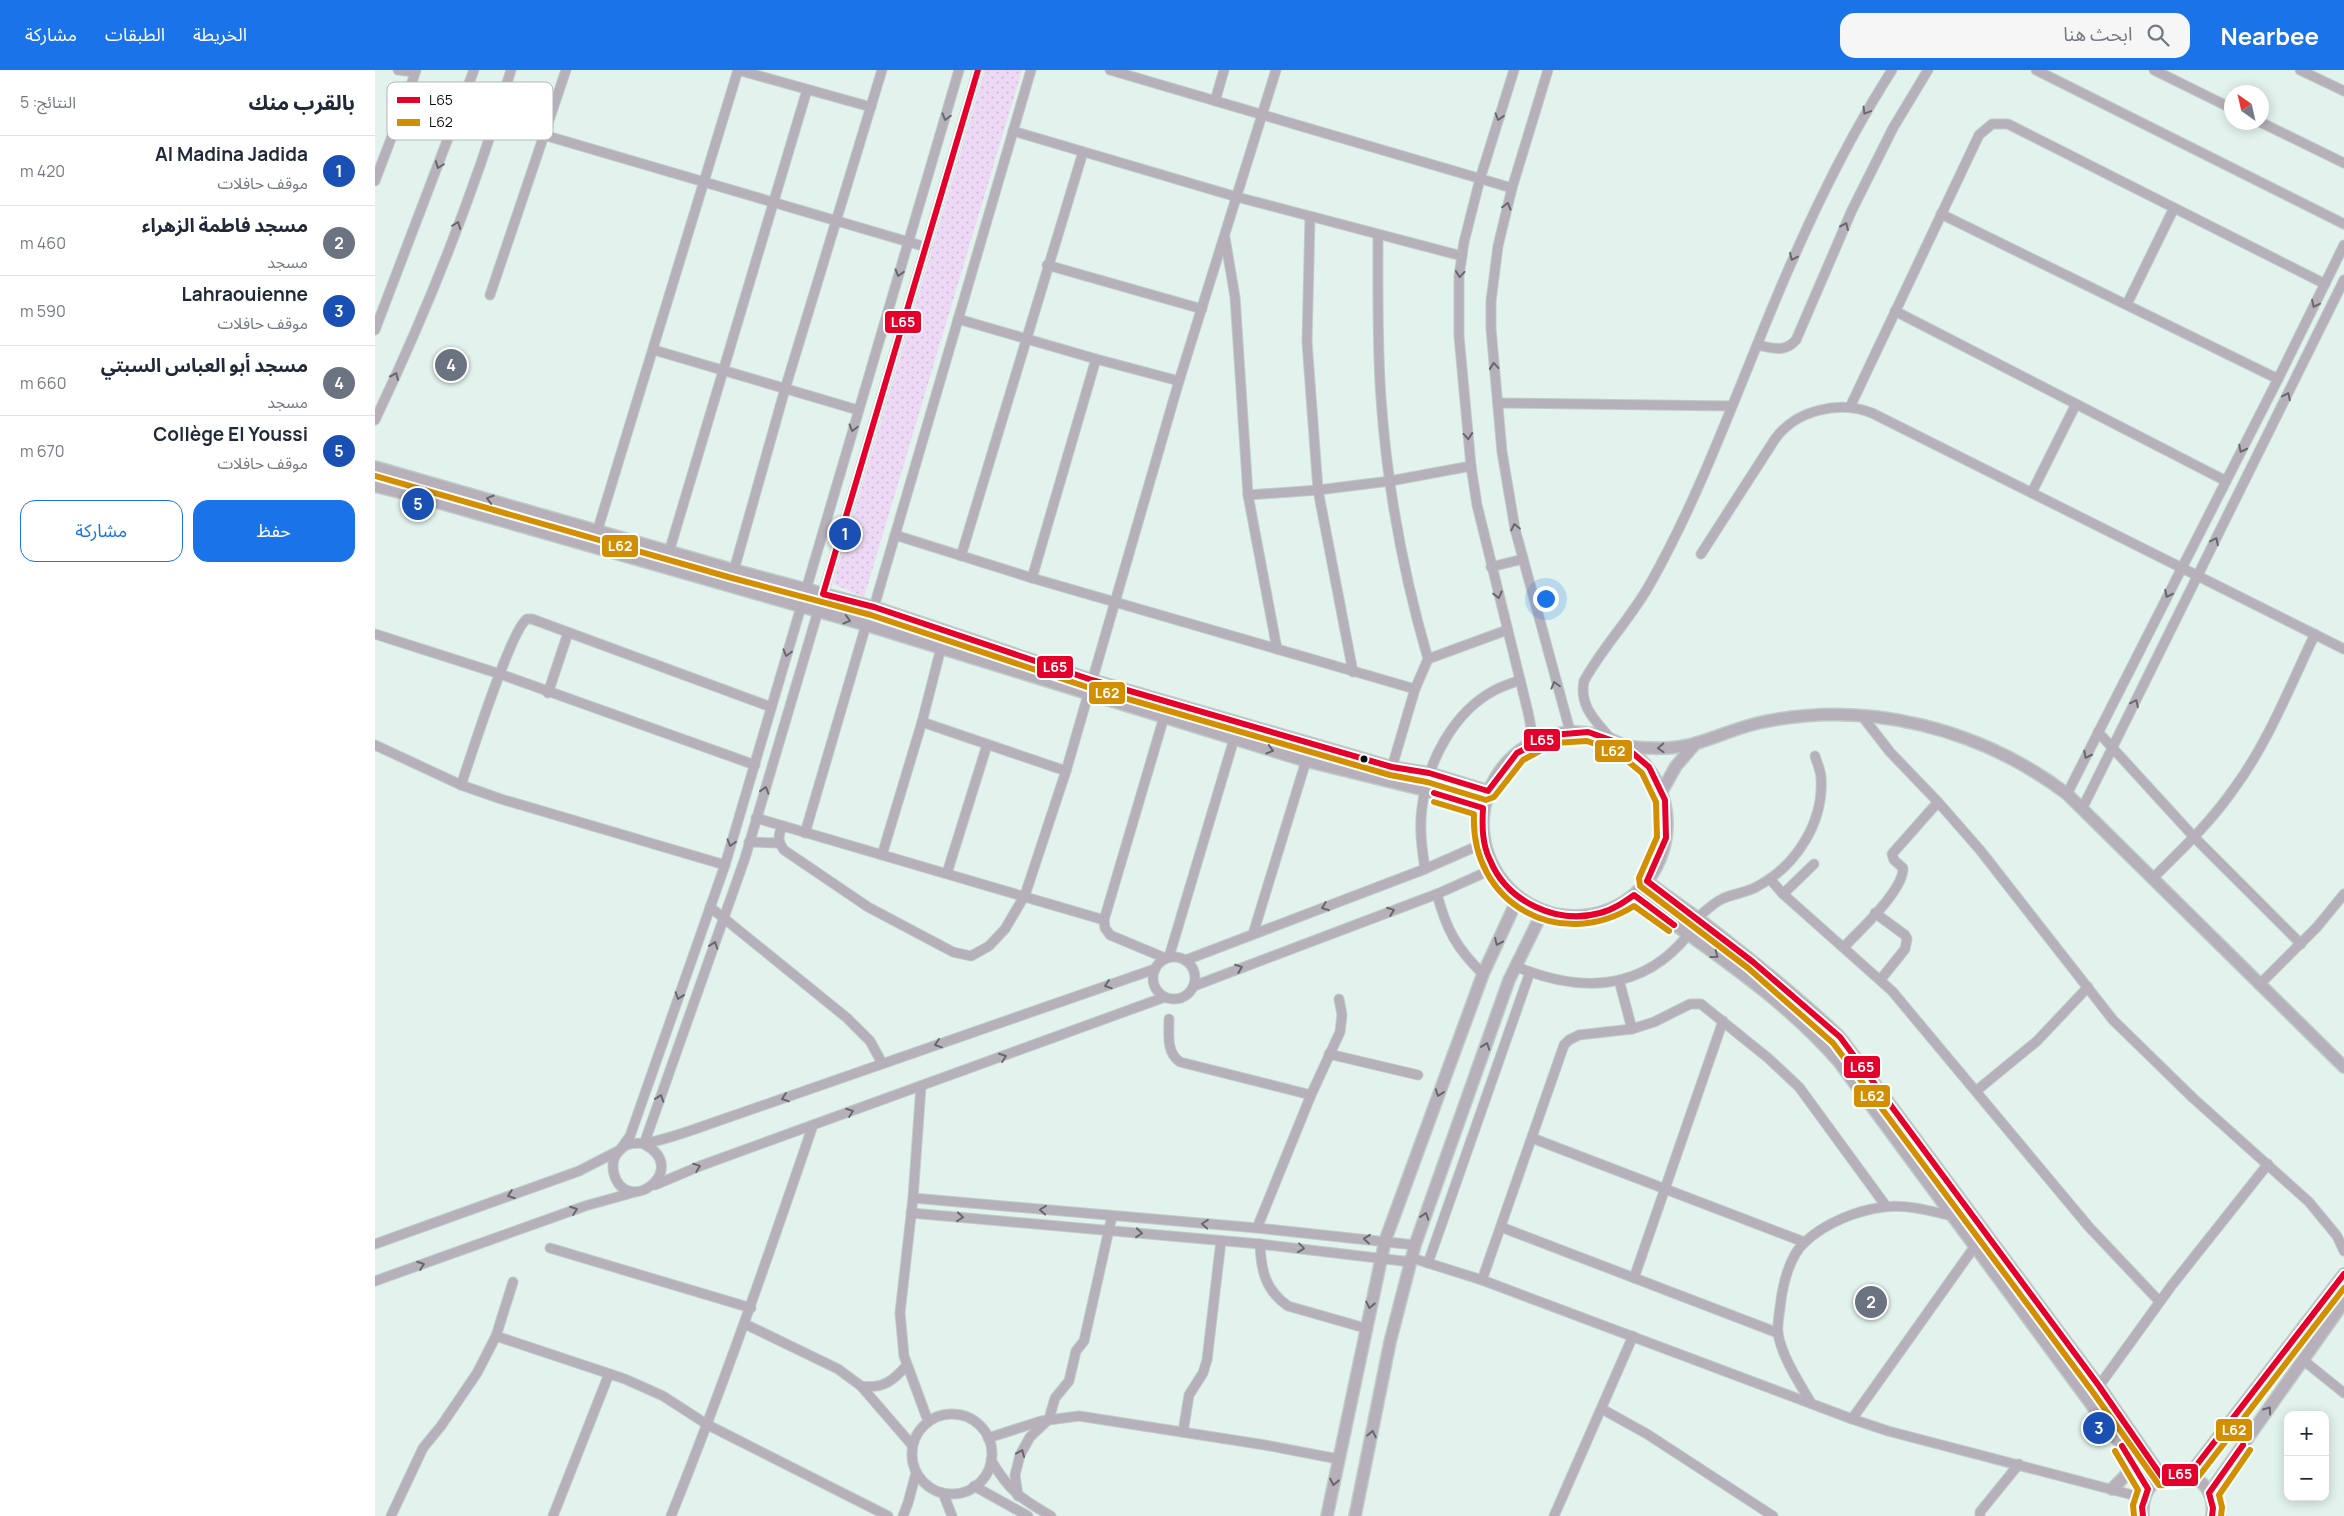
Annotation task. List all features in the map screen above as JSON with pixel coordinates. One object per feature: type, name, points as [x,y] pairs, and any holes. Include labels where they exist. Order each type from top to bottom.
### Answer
[{"type":"street","points":[[398,70],[416,71]]},
{"type":"street","points":[[470,82],[474,70]]},
{"type":"street","points":[[507,82],[511,70]]},
{"type":"street","points":[[553,112],[566,70]]},
{"type":"street","points":[[597,532],[738,70],[871,107]]},
{"type":"street","points":[[734,570],[785,389],[882,70]]},
{"type":"street","points":[[637,1191],[625,1189],[615,1178],[613,1162],[631,1136],[725,865],[959,70]]},
{"type":"street","points":[[644,1144],[749,842],[978,70]]},
{"type":"street","points":[[874,607],[1031,70]]},
{"type":"street","points":[[1109,70],[1123,72],[1215,101],[1512,188]]},
{"type":"street","points":[[1215,101],[1224,70]]},
{"type":"street","points":[[783,826],[779,832],[779,843],[785,850],[894,923],[953,952],[971,956],[989,946],[1005,930],[1025,895],[1065,771],[1116,603],[1179,381],[1276,70]]},
{"type":"street","points":[[1514,70],[1480,179],[1462,256],[1459,282],[1459,336],[1471,466],[1477,505],[1531,723],[1531,742]]},
{"type":"street","points":[[1548,70],[1512,188],[1498,246],[1491,301],[1498,403],[1508,491],[1523,559],[1570,731]]},
{"type":"street","points":[[1610,738],[1588,712],[1583,702],[1582,691],[1584,681],[1633,612],[1650,584],[1689,507],[1784,278],[1822,194],[1864,113],[1892,70]]},
{"type":"street","points":[[1757,346],[1779,349],[1789,347],[1796,340],[1853,210],[1893,128],[1928,70]]},
{"type":"street","points":[[2036,70],[2344,224]]},
{"type":"street","points":[[2154,70],[2224,105]]},
{"type":"street","points":[[2300,70],[2344,91]]},
{"type":"street","points":[[669,552],[807,90]]},
{"type":"street","points":[[1850,407],[1979,135],[1987,127],[1997,123],[2008,124],[2325,284]]},
{"type":"street","points":[[2269,126],[2344,164]]},
{"type":"street","points":[[1013,131],[1237,197],[1462,256]]},
{"type":"street","points":[[553,136],[704,183],[926,247]]},
{"type":"street","points":[[375,182],[391,140]]},
{"type":"street","points":[[375,330],[448,140]]},
{"type":"street","points":[[375,420],[449,244],[489,140]]},
{"type":"street","points":[[490,295],[544,140]]},
{"type":"street","points":[[961,556],[1047,265],[1083,152]]},
{"type":"street","points":[[2127,304],[2174,208]]},
{"type":"street","points":[[1941,214],[2278,379]]},
{"type":"street","points":[[1311,217],[1307,342],[1318,490],[1353,672]]},
{"type":"street","points":[[1378,235],[1381,397],[1390,481],[1398,542],[1409,597],[1427,658],[1415,689],[1392,767]]},
{"type":"street","points":[[1225,236],[1235,298],[1248,495],[1277,649]]},
{"type":"street","points":[[2067,794],[2278,379],[2344,244]]},
{"type":"street","points":[[1047,265],[1202,309]]},
{"type":"street","points":[[2083,809],[2344,280]]},
{"type":"street","points":[[1895,311],[2226,481]]},
{"type":"street","points":[[958,319],[1096,360],[1179,381]]},
{"type":"street","points":[[653,350],[858,410]]},
{"type":"street","points":[[1032,578],[1096,360]]},
{"type":"street","points":[[1498,403],[1732,406]]},
{"type":"street","points":[[2032,492],[2076,404]]},
{"type":"street","points":[[1701,554],[1775,439],[1788,424],[1812,412],[1850,407],[1872,413],[2182,566],[2344,649]]},
{"type":"street","points":[[375,466],[597,532],[874,607],[1092,680],[1392,767],[1429,773],[1488,790]]},
{"type":"street","points":[[1248,495],[1318,490],[1390,481],[1471,466]]},
{"type":"street","points":[[375,486],[818,611],[1305,761],[1424,790],[1483,808]]},
{"type":"street","points":[[895,535],[1116,603],[1415,689]]},
{"type":"street","points":[[1491,567],[1523,559]]},
{"type":"street","points":[[461,785],[500,674],[519,627],[527,619],[532,618],[568,634],[771,707]]},
{"type":"street","points":[[805,833],[866,626]]},
{"type":"street","points":[[1427,658],[1507,630]]},
{"type":"street","points":[[375,634],[500,674],[755,765]]},
{"type":"street","points":[[549,693],[568,634]]},
{"type":"street","points":[[2153,878],[2195,837],[2229,796],[2249,766],[2315,634]]},
{"type":"street","points":[[882,855],[922,722],[941,648]]},
{"type":"street","points":[[1425,869],[1421,827],[1424,790],[1440,748],[1455,726],[1472,707],[1493,691],[1520,680]]},
{"type":"street","points":[[1625,746],[1661,748],[1696,743],[1737,728],[1782,719],[1828,715],[1862,716],[1931,727],[1976,741],[2033,770],[2067,794],[2344,1068]]},
{"type":"street","points":[[1862,716],[1890,752],[1938,802],[1980,850],[2113,1020],[2150,1057],[2290,1183],[2323,1217],[2337,1236],[2344,1251]]},
{"type":"street","points":[[375,1281],[585,1206],[652,1186],[700,1166],[1165,998],[1182,998],[1189,993],[1194,986],[1195,976],[1193,967],[1186,960],[1178,957],[1167,958],[1110,935],[1105,928],[1104,920],[1164,717]]},
{"type":"street","points":[[922,722],[1065,771]]},
{"type":"street","points":[[1570,731],[1583,731],[1610,738],[1625,746],[1647,765],[1662,791],[1666,806],[1666,836],[1659,860],[1647,881],[1634,895],[1618,906],[1600,913],[1567,916],[1543,911],[1518,898],[1493,869],[1484,844],[1482,826],[1483,808],[1488,790],[1497,774],[1510,758],[1531,742],[1550,735],[1570,731]]},
{"type":"street","points":[[2098,732],[2195,837],[2301,944]]},
{"type":"street","points":[[375,1244],[579,1171],[628,1144],[644,1144],[698,1128],[1155,969],[1167,958],[1234,739]]},
{"type":"street","points":[[1662,791],[1676,766],[1696,743]]},
{"type":"street","points":[[375,745],[461,785],[501,799],[725,865]]},
{"type":"street","points":[[947,873],[987,745]]},
{"type":"street","points":[[1697,918],[1719,900],[1757,887],[1770,879],[1788,864],[1803,845],[1813,824],[1819,801],[1821,778],[1815,756]]},
{"type":"street","points":[[1253,934],[1305,761]]},
{"type":"street","points":[[1844,947],[1892,893],[1903,872],[1903,868],[1894,860],[1892,854],[1938,802]]},
{"type":"street","points":[[756,818],[1025,895],[1104,920]]},
{"type":"street","points":[[749,842],[779,843]]},
{"type":"street","points":[[1186,960],[1425,869],[1484,844]]},
{"type":"street","points":[[1783,894],[1814,864]]},
{"type":"street","points":[[1194,986],[1437,894],[1493,869]]},
{"type":"street","points":[[1770,879],[1783,894],[1881,979],[2105,1245],[2159,1301]]},
{"type":"street","points":[[1647,881],[1697,918],[1821,1018],[1840,1038],[2099,1386],[2162,1477]]},
{"type":"street","points":[[1437,894],[1443,917],[1452,938],[1466,957],[1483,974]]},
{"type":"street","points":[[2259,985],[2301,944],[2344,894]]},
{"type":"street","points":[[1634,895],[1759,987],[1825,1046],[1851,1078],[1975,1246],[2131,1462],[2146,1493],[2143,1516]]},
{"type":"street","points":[[1327,1516],[1365,1328],[1385,1241],[1483,974],[1518,898]]},
{"type":"street","points":[[710,907],[847,1018],[870,1041],[882,1063]]},
{"type":"street","points":[[1355,1516],[1390,1342],[1415,1245],[1515,966],[1543,911]]},
{"type":"street","points":[[1875,914],[1905,935],[1907,939],[1905,949],[1881,979]]},
{"type":"street","points":[[1515,966],[1547,978],[1578,984],[1619,980],[1642,972],[1663,961],[1675,951],[1688,935]]},
{"type":"street","points":[[1155,969],[1152,977],[1154,985],[1165,998]]},
{"type":"street","points":[[1428,1263],[1530,972]]},
{"type":"street","points":[[1619,980],[1632,1029]]},
{"type":"street","points":[[1976,1091],[2037,1041],[2088,987]]},
{"type":"street","points":[[1257,1228],[1311,1094],[1342,1024],[1339,999]]},
{"type":"street","points":[[1482,1280],[1564,1045],[1579,1035],[1632,1029],[1697,1003],[1723,1021],[1799,1087],[1887,1206]]},
{"type":"street","points":[[1169,1019],[1170,1050],[1173,1058],[1180,1062],[1311,1094]]},
{"type":"street","points":[[1634,1278],[1723,1021]]},
{"type":"street","points":[[1329,1054],[1418,1075]]},
{"type":"street","points":[[921,1086],[913,1198],[900,1313],[901,1337],[907,1364],[928,1421]]},
{"type":"street","points":[[671,1516],[708,1424],[751,1308],[813,1126]]},
{"type":"street","points":[[1531,1138],[1804,1242]]},
{"type":"street","points":[[644,1144],[657,1153],[661,1161],[659,1177],[652,1186]]},
{"type":"street","points":[[2099,1386],[2159,1301],[2268,1164]]},
{"type":"street","points":[[913,1198],[1257,1228],[1415,1245]]},
{"type":"street","points":[[1811,1403],[1785,1355],[1778,1333],[1781,1295],[1788,1268],[1804,1242],[1851,1215],[1887,1206],[1924,1210],[1952,1216]]},
{"type":"street","points":[[911,1213],[1261,1244],[1428,1263],[1482,1280],[1852,1420],[2112,1489],[2146,1493]]},
{"type":"street","points":[[1018,1496],[1015,1475],[1020,1455],[1030,1436],[1049,1419],[1055,1398],[1069,1381],[1076,1351],[1084,1341],[1112,1216]]},
{"type":"street","points":[[1501,1227],[1778,1333]]},
{"type":"street","points":[[1183,1432],[1189,1395],[1203,1373],[1207,1360],[1221,1241]]},
{"type":"street","points":[[1261,1244],[1261,1264],[1265,1280],[1280,1300],[1288,1306],[1365,1328]]},
{"type":"street","points":[[1852,1420],[1975,1246]]},
{"type":"street","points":[[550,1248],[751,1308]]},
{"type":"street","points":[[2189,1475],[2344,1274]]},
{"type":"street","points":[[391,1516],[423,1448],[441,1426],[477,1373],[495,1336],[513,1282]]},
{"type":"street","points":[[2209,1493],[2344,1302]]},
{"type":"street","points":[[745,1324],[838,1369],[861,1386],[912,1445]]},
{"type":"street","points":[[495,1336],[609,1374],[663,1396],[708,1424],[888,1516]]},
{"type":"street","points":[[1553,1516],[1633,1336]]},
{"type":"street","points":[[2303,1360],[2344,1393]]},
{"type":"street","points":[[861,1386],[874,1388],[895,1379],[907,1364]]},
{"type":"street","points":[[553,1516],[609,1374]]},
{"type":"street","points":[[1602,1409],[1647,1434],[1773,1516]]},
{"type":"street","points":[[955,1414],[981,1426],[988,1438],[991,1460],[988,1470],[974,1486],[959,1493],[943,1493],[927,1486],[916,1473],[912,1459],[912,1445],[918,1432],[928,1421],[941,1415],[955,1414]]},
{"type":"street","points":[[988,1438],[1049,1419],[1066,1417],[1091,1418],[1339,1459]]},
{"type":"street","points":[[991,1460],[1006,1483],[1018,1496],[1051,1516]]},
{"type":"street","points":[[2112,1489],[2125,1476],[2131,1462]]},
{"type":"street","points":[[1980,1516],[1980,1512],[2019,1464]]},
{"type":"street","points":[[903,1516],[909,1503],[916,1473]]},
{"type":"street","points":[[2146,1493],[2162,1477],[2171,1474],[2189,1475],[2197,1479],[2209,1493],[2215,1513]]},
{"type":"street","points":[[974,1486],[1029,1516]]},
{"type":"street","points":[[943,1493],[952,1516]]},
{"type":"shaded area","points":[[985,70],[1022,70],[864,597],[833,584]]},
{"type":"transit line","name":"L65","points":[[978,70],[823,594],[874,607],[1092,680],[1392,767],[1429,773],[1488,791],[1517,753],[1552,735],[1588,732],[1622,744],[1649,767],[1665,800],[1666,838],[1647,881],[1753,962],[1840,1037],[2099,1386],[2162,1477],[2170,1474],[2189,1475],[2344,1274]]},
{"type":"transit line","name":"L62","points":[[375,476],[732,578],[871,615],[1090,688],[1390,775],[1427,782],[1486,800],[1494,797],[1523,760],[1554,743],[1587,741],[1617,752],[1642,773],[1656,802],[1657,837],[1639,878],[1640,886],[1748,968],[1833,1043],[2092,1391],[2159,1485],[2195,1481],[2344,1288]]},
{"type":"transit line","name":"L65","points":[[1434,793],[1483,808],[1484,841],[1490,860],[1508,888],[1535,907],[1567,916],[1584,916],[1609,910],[1634,895],[1674,925]]},
{"type":"transit line","name":"L62","points":[[1434,802],[1474,814],[1477,845],[1487,873],[1503,895],[1524,911],[1549,921],[1577,924],[1605,919],[1634,906],[1669,931]]},
{"type":"transit line","name":"L65","points":[[2212,1516],[2213,1508],[2209,1493],[2243,1445]]},
{"type":"transit line","name":"L65","points":[[2122,1446],[2148,1489],[2142,1507],[2143,1516]]},
{"type":"transit line","name":"L62","points":[[2221,1516],[2222,1507],[2219,1495],[2250,1450]]},
{"type":"transit line","name":"L62","points":[[2115,1451],[2138,1490],[2133,1505],[2134,1516]]},
{"type":"place","name":"مسجد أبو العباس السبتي","points":[[451,365]]},
{"type":"place","name":"Collège El Youssi","points":[[418,504]]},
{"type":"place","name":"Al Madina Jadida","points":[[845,534]]},
{"type":"place","name":"مسجد فاطمة الزهراء","points":[[1871,1302]]},
{"type":"place","name":"Lahraouienne","points":[[2099,1428]]}]
